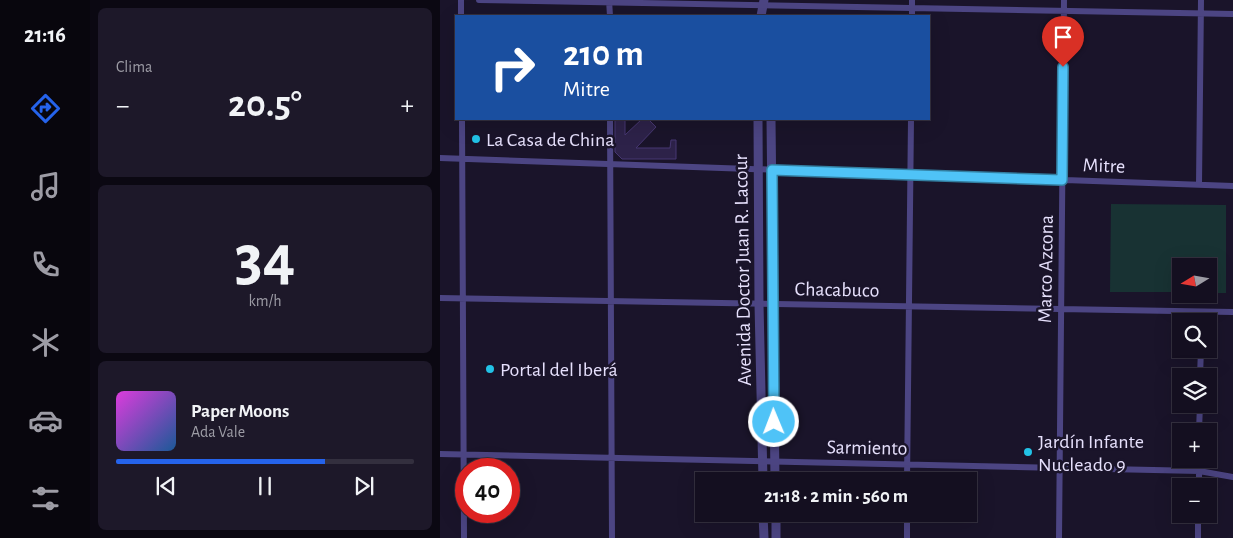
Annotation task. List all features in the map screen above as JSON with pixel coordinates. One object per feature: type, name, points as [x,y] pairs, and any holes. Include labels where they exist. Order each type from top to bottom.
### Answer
[{"type":"street","points":[[461,0],[461,15]]},
{"type":"street","points":[[479,0],[764,3],[912,8],[1233,14]]},
{"type":"street","points":[[912,0],[912,15]]},
{"type":"street","name":"Marco Azcona","points":[[1059,538],[1064,0]]},
{"type":"street","points":[[1198,184],[1201,0]]},
{"type":"street","points":[[609,1],[610,15]]},
{"type":"street","points":[[462,120],[464,538]]},
{"type":"street","points":[[610,120],[612,538]]},
{"type":"street","name":"Avenida Doctor Juan R. Lacour","points":[[758,120],[765,169],[773,304],[775,472]]},
{"type":"street","name":"Avenida Doctor Juan R. Lacour","points":[[763,472],[759,304],[765,169],[772,120]]},
{"type":"street","points":[[908,472],[911,120]]},
{"type":"street","name":"Mitre","points":[[440,158],[1233,186]]},
{"type":"street","name":"Chacabuco","points":[[440,298],[1233,312]]},
{"type":"street","name":"Sarmiento","points":[[440,454],[1199,471],[1233,477]]},
{"type":"street","points":[[1199,471],[1199,478]]},
{"type":"street","points":[[763,522],[764,538]]},
{"type":"street","points":[[776,522],[776,538]]},
{"type":"street","points":[[907,522],[907,538]]},
{"type":"street","points":[[1198,523],[1198,538]]},
{"type":"green space","points":[[1111,204],[1226,205],[1226,293],[1218,293],[1218,258],[1172,258],[1172,292],[1110,292]]},
{"type":"building","points":[[615,120],[625,120],[625,135],[641,120],[649,120],[656,127],[636,148],[670,148],[671,140],[676,140],[676,159],[622,159],[615,152]]},
{"type":"place","name":"La Casa de China","points":[[476,139]]},
{"type":"place","name":"Portal del Iberá","points":[[490,369]]},
{"type":"place","name":"Jardín Infante Nucleado 9","points":[[1028,452]]},
{"type":"route","points":[[774,422],[772,170],[1062,180],[1063,67]]}]
